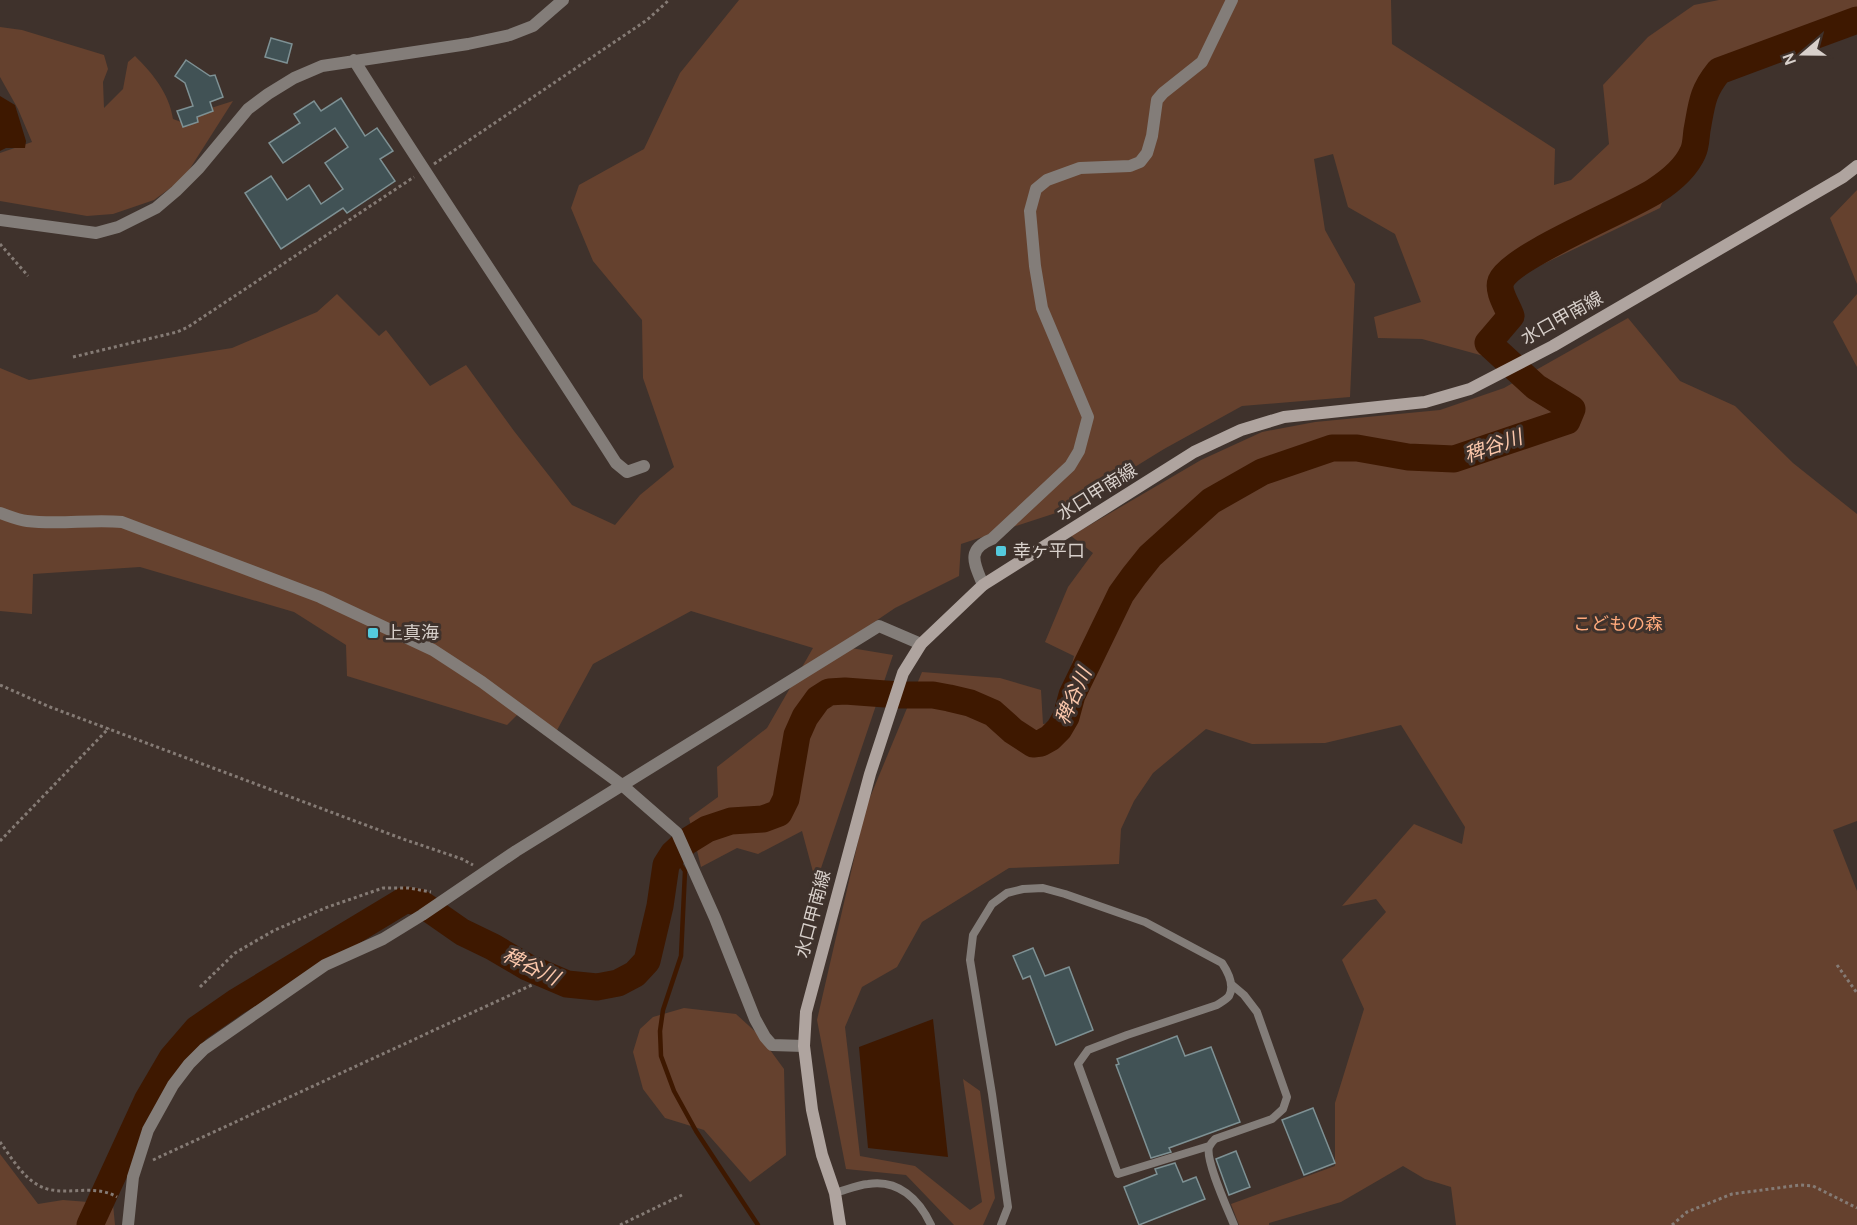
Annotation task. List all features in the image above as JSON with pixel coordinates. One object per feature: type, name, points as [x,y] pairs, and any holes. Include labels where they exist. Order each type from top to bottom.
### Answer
[{"type":"main road","name":"水口甲南線","points":[[840,1225],[835,1193],[822,1155],[812,1110],[804,1046],[806,1012],[885,724],[903,673],[921,644],[983,585],[1194,452],[1241,430],[1284,417],[1425,402],[1470,389],[1533,356],[1833,183],[1857,166]]},
{"type":"street","points":[[0,220],[96,233],[129,223],[156,208],[176,191],[199,168],[248,110],[294,78],[322,66],[468,44],[510,35],[533,26],[563,0]]},
{"type":"street","points":[[983,585],[974,560],[976,548],[992,539],[1070,466],[1079,452],[1088,417],[1042,308],[1035,266],[1030,210],[1036,189],[1047,180],[1080,168],[1130,166],[1140,162],[1147,153],[1152,136],[1156,100],[1202,62],[1232,0]]},
{"type":"street","points":[[354,60],[423,171],[550,359],[616,463],[627,472],[644,466]]},
{"type":"street","points":[[0,513],[27,521],[122,522],[320,597],[433,650],[482,682],[621,785],[677,833],[692,863],[755,1019],[765,1037],[772,1045],[804,1046]]},
{"type":"street","points":[[128,1225],[128,1205],[135,1168],[148,1130],[159,1107],[189,1064],[204,1049],[324,965],[383,939],[439,905],[516,851],[879,626],[921,644]]},
{"type":"lane","points":[[1001,1225],[1008,1207],[970,960],[973,935],[992,904],[1007,893],[1023,889],[1043,888],[1065,894],[1144,922],[1222,963],[1228,972],[1231,984],[1229,996],[1217,1005],[1088,1050],[1078,1064],[1118,1174],[1209,1146],[1215,1139],[1272,1119],[1283,1109],[1287,1097],[1257,1012],[1244,995],[1231,984]]},
{"type":"lane","points":[[1209,1146],[1213,1170],[1234,1225]]},
{"type":"lane","points":[[835,1193],[868,1183],[892,1184],[910,1195],[924,1210],[931,1225]]},
{"type":"path","points":[[73,357],[177,332],[188,327],[647,20],[669,0]]},
{"type":"path","points":[[0,244],[28,276]]},
{"type":"path","points":[[0,685],[403,839],[462,859],[472,864],[480,876]]},
{"type":"path","points":[[0,841],[109,728]]},
{"type":"path","points":[[200,987],[235,953],[273,931],[361,894],[383,888],[409,888],[450,897]]},
{"type":"path","points":[[1837,965],[1857,993]]},
{"type":"path","points":[[135,1168],[532,985]]},
{"type":"path","points":[[0,1142],[25,1175],[39,1186],[54,1191],[91,1189],[113,1195]]},
{"type":"path","points":[[1672,1225],[1686,1212],[1732,1194],[1800,1185],[1813,1186],[1857,1208]]},
{"type":"path","points":[[620,1225],[682,1195]]},
{"type":"green space","points":[[739,0],[1391,0],[1392,44],[1555,149],[1554,185],[1571,180],[1609,144],[1603,85],[1648,37],[1694,5],[1719,0],[1857,0],[1857,17],[1839,40],[1712,72],[1685,149],[1660,208],[1493,288],[1509,351],[1491,358],[1422,339],[1378,338],[1374,317],[1421,302],[1395,234],[1348,207],[1333,154],[1314,159],[1325,230],[1355,284],[1350,397],[1242,406],[1164,449],[1065,510],[961,544],[959,576],[895,608],[839,646],[893,655],[816,883],[802,831],[758,854],[737,848],[701,867],[689,818],[718,797],[717,767],[767,728],[813,648],[691,611],[593,664],[556,732],[522,710],[507,725],[347,676],[346,645],[294,612],[140,567],[33,574],[32,614],[0,611],[0,368],[29,380],[232,348],[317,312],[337,294],[379,336],[386,330],[430,386],[466,365],[572,505],[615,525],[640,495],[674,467],[643,378],[642,320],[593,261],[571,208],[579,185],[644,149],[680,73]]},
{"type":"green space","points":[[0,27],[22,30],[104,55],[108,69],[103,82],[104,108],[123,89],[128,62],[135,56],[159,84],[168,101],[173,119],[184,123],[208,109],[233,101],[184,178],[154,200],[113,214],[87,216],[0,201],[0,153],[32,142],[18,109],[0,77]]},
{"type":"green space","points":[[1857,190],[1857,284],[1830,218]]},
{"type":"green space","points":[[1857,294],[1857,367],[1833,322]]},
{"type":"green space","name":"こどもの森","points":[[1628,318],[1680,381],[1735,406],[1793,463],[1857,514],[1857,821],[1833,830],[1857,891],[1857,1225],[1456,1225],[1451,1187],[1425,1179],[1403,1166],[1341,1202],[1269,1223],[1269,1225],[1239,1225],[1231,1204],[1335,1166],[1335,1103],[1364,1009],[1342,960],[1386,912],[1376,899],[1342,906],[1414,824],[1462,844],[1465,827],[1401,725],[1325,743],[1252,744],[1206,729],[1153,773],[1134,801],[1121,829],[1119,864],[1009,868],[922,922],[897,967],[862,987],[845,1027],[860,1156],[915,1166],[970,1210],[982,1202],[963,1079],[980,1091],[995,1198],[983,1225],[954,1225],[906,1175],[846,1169],[817,1020],[866,807],[922,672],[1000,678],[1041,690],[1043,724],[1057,722],[1074,656],[1045,642],[1068,587],[1093,553],[1071,536],[1201,460],[1262,432],[1315,422],[1440,410],[1504,388]]},
{"type":"green space","points":[[684,1008],[736,1014],[759,1035],[784,1069],[786,1155],[750,1182],[704,1130],[665,1118],[643,1089],[633,1052],[640,1029],[653,1017]]},
{"type":"green space","points":[[0,1154],[38,1204],[63,1200],[113,1204],[115,1225],[0,1225]]},
{"type":"shaded area","points":[[0,96],[15,105],[26,141],[25,148],[6,148],[0,151]]},
{"type":"shaded area","points":[[933,1019],[948,1157],[868,1148],[859,1047]]},
{"type":"building","points":[[271,38],[292,44],[287,63],[265,57]]},
{"type":"building","points":[[186,60],[210,76],[215,75],[223,97],[210,102],[213,111],[197,117],[198,122],[183,127],[177,111],[193,106],[185,83],[175,76]]},
{"type":"building","points":[[341,98],[365,136],[377,128],[393,151],[380,159],[395,181],[347,213],[343,208],[281,249],[245,193],[271,176],[287,200],[309,185],[321,204],[343,189],[325,163],[348,147],[335,128],[283,163],[269,143],[300,123],[294,114],[314,101],[321,111]]},
{"type":"building","points":[[1033,948],[1045,976],[1069,967],[1093,1030],[1056,1045],[1030,976],[1023,979],[1013,956]]},
{"type":"building","points":[[1177,1036],[1185,1056],[1211,1047],[1240,1122],[1169,1148],[1171,1152],[1151,1158],[1116,1065],[1119,1064],[1117,1059]]},
{"type":"building","points":[[1313,1108],[1335,1163],[1304,1175],[1282,1120]]},
{"type":"building","points":[[1236,1151],[1250,1187],[1229,1195],[1216,1159]]},
{"type":"building","points":[[1175,1163],[1183,1182],[1196,1177],[1205,1199],[1139,1225],[1124,1187],[1157,1174],[1155,1169]]},
{"type":"waterway","name":"稗谷川","points":[[90,1225],[148,1099],[172,1058],[197,1029],[236,1002],[405,900],[419,902],[462,932],[527,967],[567,984],[597,987],[618,983],[635,974],[647,961],[660,906],[666,865],[673,854],[686,842],[707,829],[731,821],[763,819],[779,813],[786,799],[797,735],[805,717],[818,699],[829,692],[933,695],[970,703],[993,713],[1013,731],[1033,744],[1041,743],[1059,729],[1066,717],[1072,695],[1121,594],[1150,556],[1211,501],[1262,472],[1332,448],[1357,448],[1408,457],[1454,459],[1567,421],[1572,409],[1536,387],[1488,343],[1511,316],[1502,294],[1501,281],[1509,271],[1525,259],[1640,199],[1677,174],[1694,150],[1703,98],[1719,71],[1857,20]]},
{"type":"waterway","points":[[673,854],[685,871],[681,956],[663,1010],[660,1031],[661,1056],[674,1091],[696,1131],[758,1225]]},
{"type":"place","name":"幸ヶ平口","points":[[1001,551]]},
{"type":"place","name":"上真海","points":[[373,633]]}]
